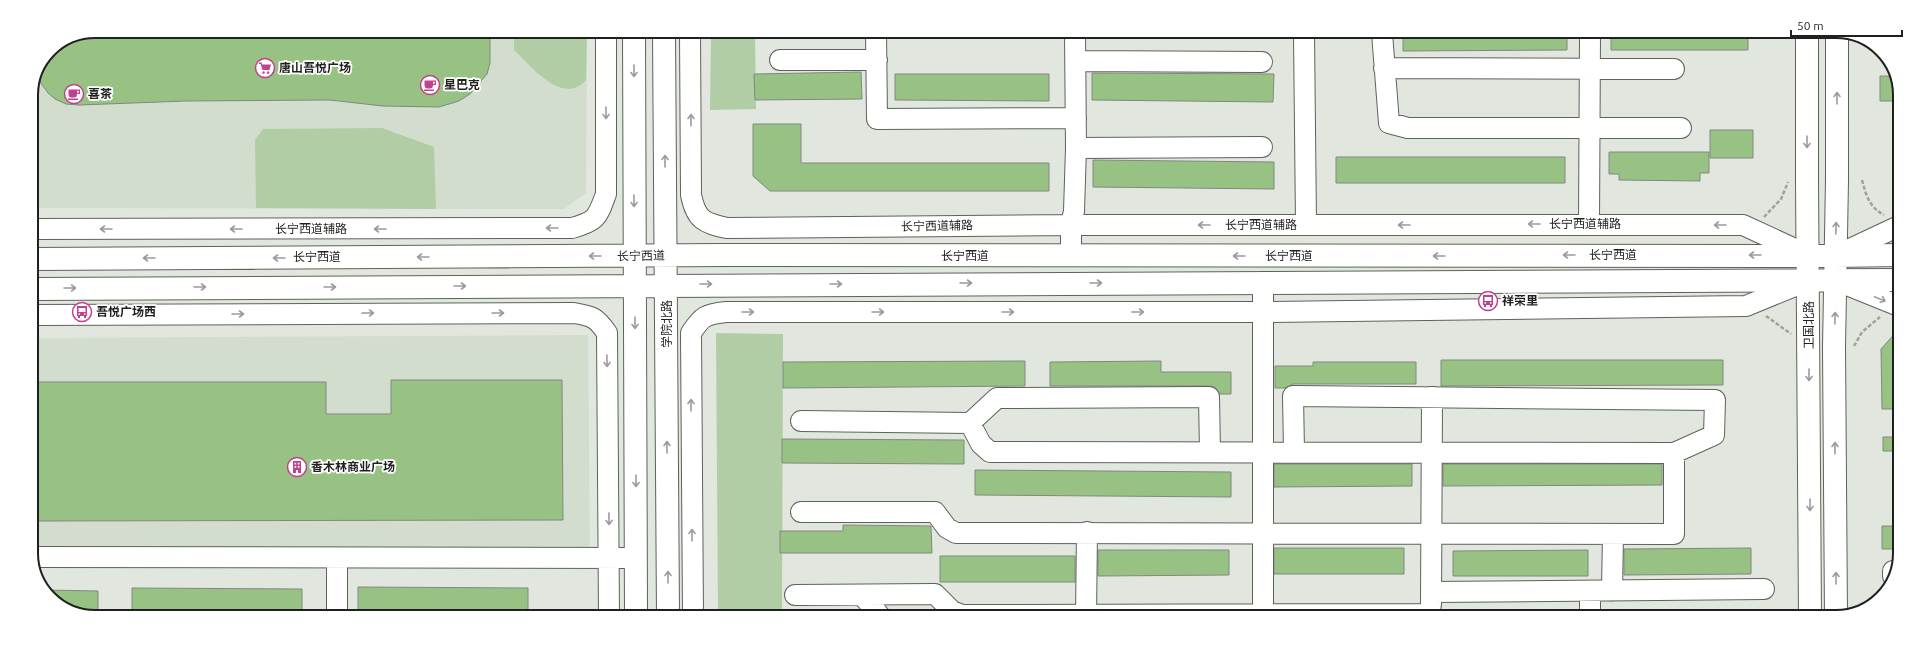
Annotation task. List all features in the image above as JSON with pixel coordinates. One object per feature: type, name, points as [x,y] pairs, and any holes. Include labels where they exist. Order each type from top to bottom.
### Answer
[{"type":"main road","points":[[634,38],[636,610]]},
{"type":"main road","name":"学院北路","points":[[664,38],[667,256],[668,610]]},
{"type":"main road","name":"卫国北路","points":[[1807,38],[1810,610]]},
{"type":"main road","points":[[1836,610],[1835,256],[1837,180],[1837,38]]},
{"type":"main road","name":"长宁西道","points":[[38,259],[634,256],[1893,255]]},
{"type":"main road","points":[[38,288],[634,284],[1893,280]]},
{"type":"street","name":"长宁西道辅路","points":[[38,229],[572,228],[590,223],[599,213],[606,194],[606,38]]},
{"type":"street","name":"长宁西道辅路","points":[[690,38],[691,195],[694,210],[707,224],[727,228],[1071,224],[1743,225],[1808,255]]},
{"type":"street","points":[[876,38],[877,119],[1076,118]]},
{"type":"street","points":[[1071,256],[1071,224],[1074,212],[1076,148],[1076,38]]},
{"type":"street","points":[[1304,38],[1306,225]]},
{"type":"street","points":[[1382,38],[1389,123],[1408,128],[1681,128]]},
{"type":"street","points":[[1589,224],[1590,38]]},
{"type":"street","points":[[780,60],[876,60]]},
{"type":"street","points":[[1076,61],[1262,62]]},
{"type":"street","points":[[1384,68],[1674,69]]},
{"type":"street","points":[[1076,148],[1262,147]]},
{"type":"street","points":[[1835,256],[1892,221]]},
{"type":"street","points":[[693,610],[691,333],[700,320],[709,314],[734,312],[1262,312],[1746,306],[1809,280]]},
{"type":"street","points":[[1836,280],[1892,311]]},
{"type":"street","points":[[1263,282],[1263,610]]},
{"type":"street","points":[[38,315],[574,313],[590,315],[599,321],[607,333],[609,610]]},
{"type":"street","points":[[970,423],[981,444],[990,452],[1294,451],[1674,453],[1714,435],[1715,400],[1293,396],[1294,451]]},
{"type":"street","points":[[801,421],[970,423],[997,398],[1209,397],[1210,452]]},
{"type":"street","points":[[1432,397],[1431,592],[1433,610]]},
{"type":"street","points":[[801,512],[935,512],[947,528],[956,533],[1262,532],[1674,534],[1674,453]]},
{"type":"street","points":[[1086,610],[1087,532]]},
{"type":"street","points":[[1612,591],[1613,534]]},
{"type":"street","points":[[38,557],[636,558]]},
{"type":"street","points":[[337,558],[337,610]]},
{"type":"street","points":[[1431,592],[1764,590]]},
{"type":"street","points":[[1590,591],[1590,610]]},
{"type":"street","points":[[795,595],[935,594],[951,610]]},
{"type":"street","points":[[862,595],[875,610]]},
{"type":"path","points":[[1743,225],[1763,217],[1781,199],[1789,179]]},
{"type":"path","points":[[1862,180],[1867,200],[1878,212],[1892,221]]},
{"type":"path","points":[[1746,306],[1772,318],[1791,334],[1793,340]]},
{"type":"path","points":[[1854,346],[1862,332],[1878,318],[1892,311]]},
{"type":"shaded area","points":[[95,38],[587,38],[586,193],[564,209],[38,208],[39,84],[42,73],[48,63],[63,48],[73,42]]},
{"type":"shaded area","points":[[588,335],[590,553],[38,554],[38,338]]},
{"type":"green space","points":[[514,38],[587,38],[586,80],[577,87],[567,89],[557,86],[547,81],[514,50]]},
{"type":"green space","points":[[711,38],[755,38],[756,109],[710,110]]},
{"type":"green space","points":[[382,128],[434,147],[436,209],[256,208],[255,140],[263,129]]},
{"type":"green space","points":[[716,333],[783,334],[782,610],[718,610]]},
{"type":"building","name":"唐山吾悦广场","points":[[490,38],[490,63],[487,74],[470,94],[459,101],[439,107],[383,106],[330,100],[186,101],[79,105],[66,104],[55,99],[48,93],[40,81],[42,73],[48,63],[63,48],[73,42],[84,39]]},
{"type":"building","points":[[1403,38],[1567,38],[1567,50],[1403,51]]},
{"type":"building","points":[[1611,38],[1748,38],[1748,50],[1611,50]]},
{"type":"building","points":[[861,72],[862,99],[755,100],[754,74]]},
{"type":"building","points":[[1092,73],[1274,74],[1273,102],[1092,100]]},
{"type":"building","points":[[895,74],[1049,74],[1049,101],[895,100]]},
{"type":"building","points":[[1880,76],[1890,76],[1893,91],[1893,101],[1880,101]]},
{"type":"building","points":[[753,124],[801,124],[801,163],[1049,163],[1049,191],[770,191],[753,176]]},
{"type":"building","points":[[1710,130],[1753,130],[1753,158],[1710,158]]},
{"type":"building","points":[[1609,152],[1709,152],[1709,173],[1700,173],[1700,181],[1619,180],[1619,174],[1609,174]]},
{"type":"building","points":[[1336,157],[1565,157],[1565,183],[1336,183]]},
{"type":"building","points":[[1093,160],[1274,162],[1274,189],[1093,187]]},
{"type":"building","points":[[1893,336],[1893,409],[1882,409],[1881,349]]},
{"type":"building","points":[[1441,360],[1723,360],[1723,385],[1441,386]]},
{"type":"building","points":[[1025,361],[1025,386],[783,388],[783,362]]},
{"type":"building","points":[[1161,361],[1161,372],[1231,372],[1231,394],[1220,394],[1215,387],[1209,386],[1050,386],[1050,362]]},
{"type":"building","points":[[1313,362],[1416,362],[1416,384],[1293,384],[1285,388],[1275,388],[1275,366],[1313,366]]},
{"type":"building","name":"香木林商业广场","points":[[391,380],[562,380],[563,520],[38,521],[38,382],[326,382],[326,414],[391,414]]},
{"type":"building","points":[[1883,437],[1893,437],[1893,451],[1883,451]]},
{"type":"building","points":[[782,439],[964,440],[964,464],[782,463]]},
{"type":"building","points":[[1274,464],[1412,464],[1412,486],[1274,487]]},
{"type":"building","points":[[1443,464],[1662,464],[1662,485],[1443,486]]},
{"type":"building","points":[[975,470],[1231,472],[1231,497],[975,495]]},
{"type":"building","points":[[843,525],[931,526],[932,553],[780,553],[780,531],[843,531]]},
{"type":"building","points":[[1882,526],[1893,526],[1893,549],[1882,549]]},
{"type":"building","points":[[1274,548],[1404,548],[1404,574],[1274,574]]},
{"type":"building","points":[[1751,548],[1751,574],[1624,575],[1624,549]]},
{"type":"building","points":[[1098,550],[1229,550],[1229,575],[1098,576]]},
{"type":"building","points":[[1588,550],[1588,576],[1453,576],[1453,551]]},
{"type":"building","points":[[940,556],[1075,556],[1075,582],[940,582]]},
{"type":"building","points":[[358,587],[528,588],[528,610],[358,610]]},
{"type":"building","points":[[132,588],[302,589],[302,610],[132,610]]},
{"type":"building","points":[[51,590],[98,591],[98,610],[88,610],[73,606],[57,596]]},
{"type":"place","name":"唐山吾悦广场","points":[[265,68]]},
{"type":"place","name":"星巴克","points":[[430,85]]},
{"type":"place","name":"喜茶","points":[[74,94]]},
{"type":"place","name":"祥荣里","points":[[1488,301]]},
{"type":"place","name":"吾悦广场西","points":[[82,312]]},
{"type":"place","name":"香木林商业广场","points":[[297,467]]}]
